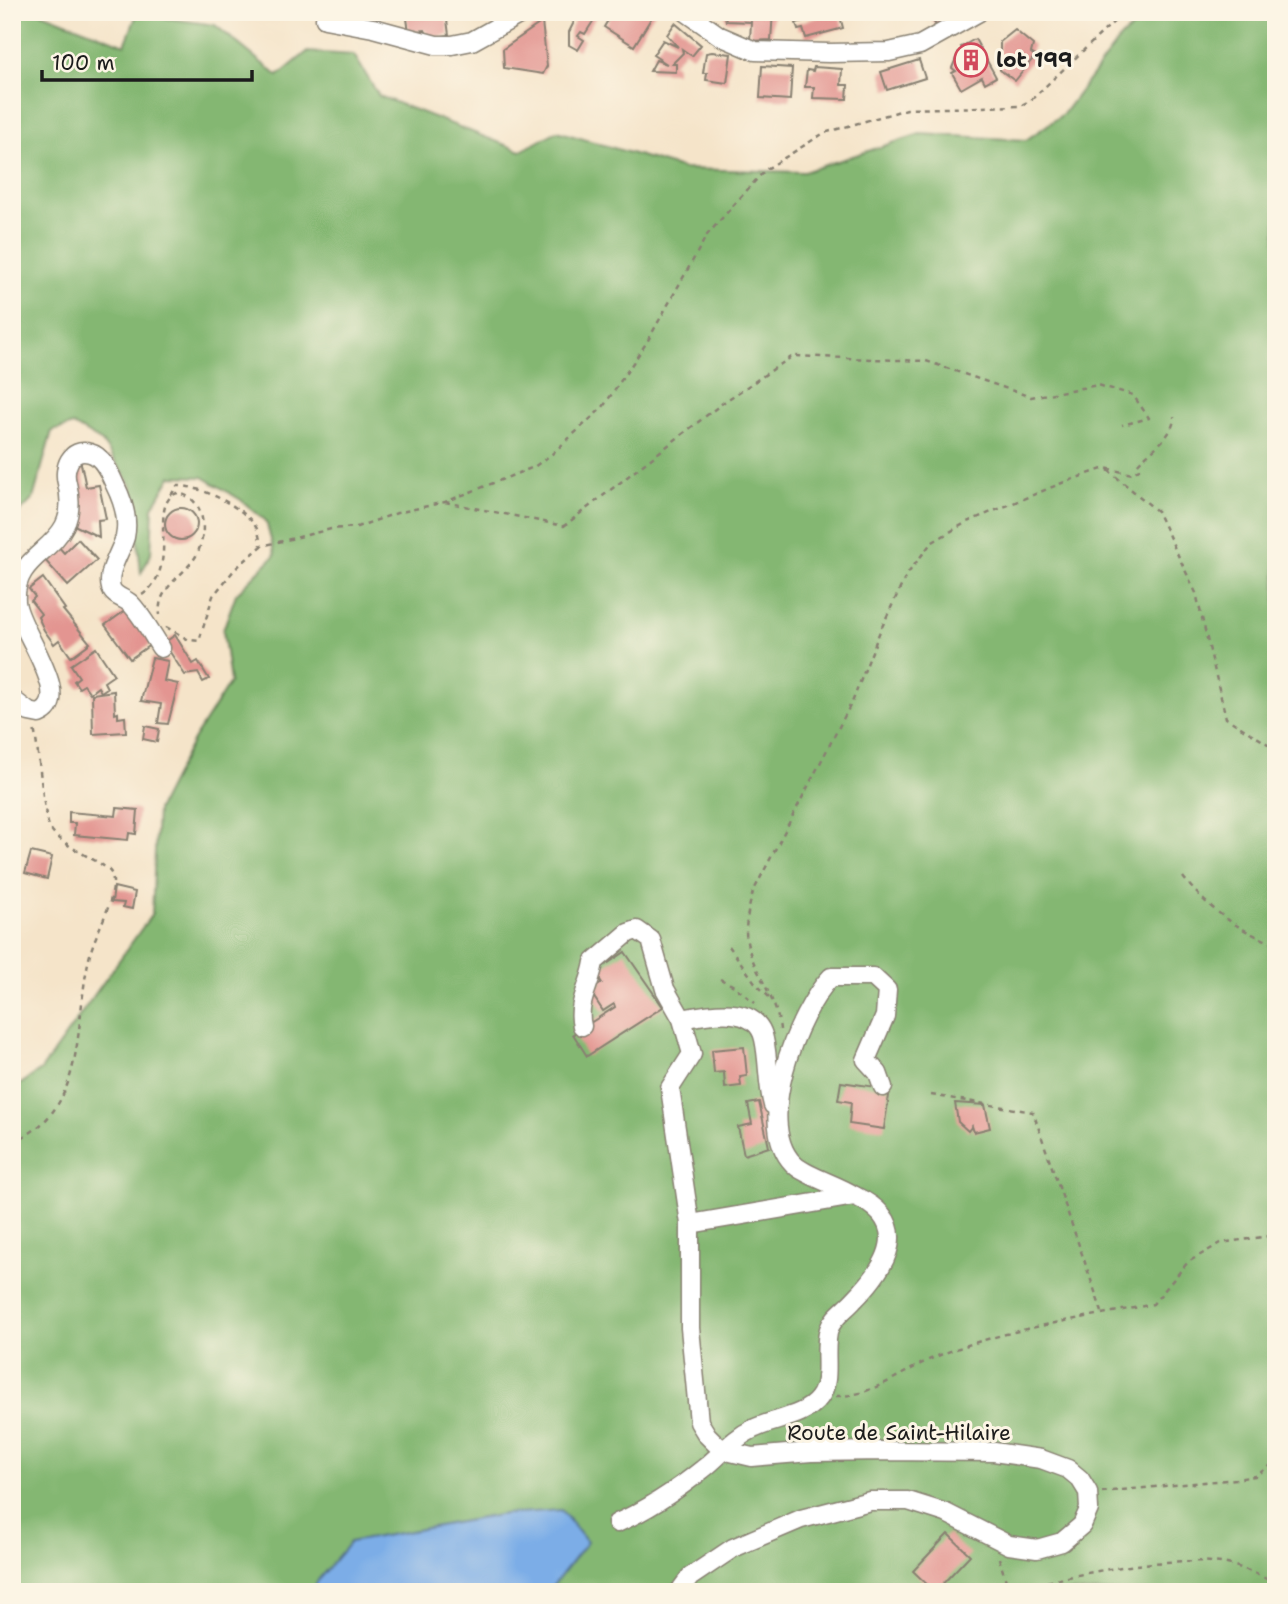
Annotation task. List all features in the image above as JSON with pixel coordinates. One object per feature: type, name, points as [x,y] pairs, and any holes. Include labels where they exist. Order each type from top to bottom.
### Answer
[{"type":"street","points":[[325,19],[373,27],[436,45],[452,46],[472,41],[524,12]]},
{"type":"street","points":[[686,12],[720,36],[755,51],[829,53],[889,52],[920,45],[979,12]]},
{"type":"street","points":[[12,699],[29,712],[39,714],[46,711],[54,699],[52,685],[20,617],[17,586],[23,570],[57,539],[66,526],[71,505],[65,474],[66,464],[72,456],[91,453],[103,462],[125,510],[125,535],[111,574],[111,588],[118,597],[128,602],[161,648]]},
{"type":"street","points":[[582,1027],[581,1003],[591,983],[594,962],[628,933],[637,930],[651,940],[665,989],[682,1019],[692,1054],[670,1088],[690,1224],[690,1328],[699,1422],[727,1452]]},
{"type":"street","points":[[780,1132],[778,1107],[786,1061],[821,988],[831,977],[873,977],[887,990],[885,1016],[866,1060],[878,1073],[883,1087]]},
{"type":"street","points":[[617,1523],[637,1515],[705,1468],[751,1429],[809,1408],[821,1396],[829,1329],[837,1316],[868,1286],[888,1251],[890,1232],[884,1216],[875,1205],[797,1167],[785,1151],[770,1094],[764,1036],[756,1025],[743,1016],[728,1013],[682,1019]]},
{"type":"street","points":[[690,1224],[855,1196]]},
{"type":"street","name":"Route de Saint-Hilaire","points":[[727,1452],[752,1457],[811,1452],[995,1452],[1061,1466],[1080,1479],[1088,1492]]},
{"type":"street","points":[[679,1592],[690,1577],[733,1548],[801,1518],[870,1501],[908,1501],[946,1513],[1009,1545],[1037,1549],[1062,1542],[1082,1525],[1089,1509],[1088,1492]]},
{"type":"path","points":[[166,627],[188,640],[199,641],[213,596],[234,569],[262,546],[320,531],[357,527],[397,513],[444,502],[534,467],[603,407],[647,342],[707,235],[765,170],[824,133],[907,109],[1020,106],[1031,100],[1124,12]]},
{"type":"path","points":[[444,502],[564,526],[724,402],[793,356],[926,361],[1031,397],[1098,385],[1133,395],[1149,418],[1122,425]]},
{"type":"path","points":[[781,1041],[779,1016],[774,1001],[747,942],[748,913],[753,892],[853,700],[880,631],[906,576],[931,543],[943,534],[1062,483],[1105,468],[1132,474],[1139,469],[1137,465],[1165,439],[1175,422],[1174,417]]},
{"type":"path","points":[[1105,468],[1157,511],[1196,593],[1226,718],[1276,749]]},
{"type":"path","points":[[128,602],[148,590],[162,568],[165,549],[162,513],[177,486],[187,485],[216,495],[256,527],[262,546]]},
{"type":"path","points":[[160,615],[158,604],[162,596],[196,556],[202,536],[198,506],[184,494],[171,495]]},
{"type":"path","points":[[12,1142],[26,1136],[42,1123],[58,1105],[71,1078],[90,951],[106,910],[113,878],[110,870],[99,862],[70,849],[56,838],[47,824],[38,747],[29,712]]},
{"type":"path","points":[[1183,877],[1200,898],[1256,937],[1276,944]]},
{"type":"path","points":[[729,946],[756,985],[774,1001]]},
{"type":"path","points":[[931,1095],[1033,1112],[1102,1312]]},
{"type":"path","points":[[821,1396],[862,1393],[940,1355],[1003,1336],[1102,1312],[1153,1304],[1188,1262],[1222,1243],[1276,1235]]},
{"type":"path","points":[[1088,1492],[1255,1476],[1276,1462]]},
{"type":"path","points":[[993,1538],[1009,1592],[1108,1570],[1184,1562],[1221,1563],[1254,1572],[1276,1584]]},
{"type":"green space","points":[[12,12],[40,12],[125,45],[137,14],[215,25],[278,76],[307,52],[354,55],[379,96],[521,151],[557,131],[684,169],[804,172],[920,134],[1026,140],[1063,114],[1121,37],[1153,12],[1276,12],[1276,1592],[12,1592],[12,1090],[41,1070],[152,914],[157,810],[193,740],[230,682],[223,630],[236,594],[275,555],[266,521],[241,500],[203,477],[171,476],[153,507],[151,554],[141,573],[132,486],[102,442],[73,425],[52,431],[33,499],[12,520]]},
{"type":"water","points":[[561,1510],[587,1542],[548,1592],[312,1592],[318,1580],[350,1542],[504,1514]]},
{"type":"building","points":[[406,12],[446,12],[449,35],[429,38],[425,30],[409,32]]},
{"type":"building","points":[[567,12],[599,12],[585,34],[581,32],[578,36],[584,40],[578,50],[569,45],[569,32],[574,22],[565,16]]},
{"type":"building","points":[[613,12],[655,12],[634,46],[604,27]]},
{"type":"building","points":[[724,12],[773,12],[771,40],[750,41],[751,22],[726,21]]},
{"type":"building","points":[[839,12],[843,28],[806,38],[803,29],[798,30],[796,23]]},
{"type":"building","points":[[925,12],[954,12],[937,26]]},
{"type":"building","points":[[542,22],[547,66],[543,74],[504,68],[503,49]]},
{"type":"building","points":[[675,23],[701,45],[692,56],[682,49],[683,53],[672,64],[676,64],[676,72],[650,71],[656,60],[667,64],[653,55],[663,40],[678,47],[667,35]]},
{"type":"building","points":[[1015,30],[1033,45],[1031,53],[1035,56],[1015,81],[1000,70],[1000,42]]},
{"type":"building","name":"lot 199","points":[[975,39],[996,77],[985,83],[982,77],[961,89],[952,73],[956,71],[952,68],[959,51],[964,51],[961,47]]},
{"type":"building","points":[[706,53],[731,54],[727,83],[706,80],[707,73],[703,73]]},
{"type":"building","points":[[919,60],[925,78],[887,90],[881,72]]},
{"type":"building","points":[[762,66],[792,68],[790,100],[760,98]]},
{"type":"building","points":[[814,67],[842,69],[841,85],[848,85],[847,99],[813,98],[814,87],[805,87],[807,70],[813,71]]},
{"type":"building","points":[[80,459],[86,487],[99,485],[106,519],[98,520],[99,537],[72,524],[69,471]]},
{"type":"building","points":[[181,508],[192,513],[197,524],[192,535],[181,540],[170,535],[165,524],[170,513]]},
{"type":"building","points":[[78,539],[97,560],[68,586],[44,559],[58,546],[64,553]]},
{"type":"building","points":[[43,578],[65,609],[63,610],[90,643],[71,657],[59,640],[54,644],[44,630],[38,617],[41,614],[31,601],[35,597],[29,589]]},
{"type":"building","points":[[129,608],[154,642],[130,659],[105,625]]},
{"type":"building","points":[[175,635],[193,664],[198,661],[209,679],[203,682],[198,673],[185,675],[164,643]]},
{"type":"building","points":[[96,648],[114,675],[104,682],[107,688],[101,692],[98,687],[90,693],[84,685],[79,688],[74,681],[79,677],[71,665]]},
{"type":"building","points":[[152,658],[168,661],[164,681],[178,684],[168,724],[158,723],[161,704],[141,701]]},
{"type":"building","points":[[114,691],[115,714],[118,713],[118,718],[125,717],[126,732],[93,734],[92,694]]},
{"type":"building","points":[[145,726],[159,729],[157,742],[143,739]]},
{"type":"building","points":[[117,808],[138,810],[136,834],[129,833],[128,840],[74,835],[75,823],[69,823],[69,812],[116,816]]},
{"type":"building","points":[[31,852],[52,857],[47,879],[25,873]]},
{"type":"building","points":[[114,887],[135,892],[132,909],[123,907],[124,903],[112,902]]},
{"type":"building","points":[[625,952],[663,1007],[587,1056],[573,1034],[615,1007],[614,1004],[603,1011],[590,991],[602,983],[595,972]]},
{"type":"building","points":[[744,1047],[747,1076],[740,1077],[741,1086],[725,1088],[724,1072],[714,1073],[712,1050]]},
{"type":"building","points":[[841,1082],[890,1089],[884,1129],[849,1124],[851,1102],[838,1100]]},
{"type":"building","points":[[759,1102],[769,1147],[744,1155],[738,1127],[752,1124],[748,1104]]},
{"type":"building","points":[[955,1103],[985,1105],[990,1128],[974,1132],[972,1126],[968,1131],[958,1122]]},
{"type":"building","points":[[948,1534],[970,1555],[935,1592],[913,1571]]},
{"type":"place","name":"lot 199","points":[[971,60]]}]
